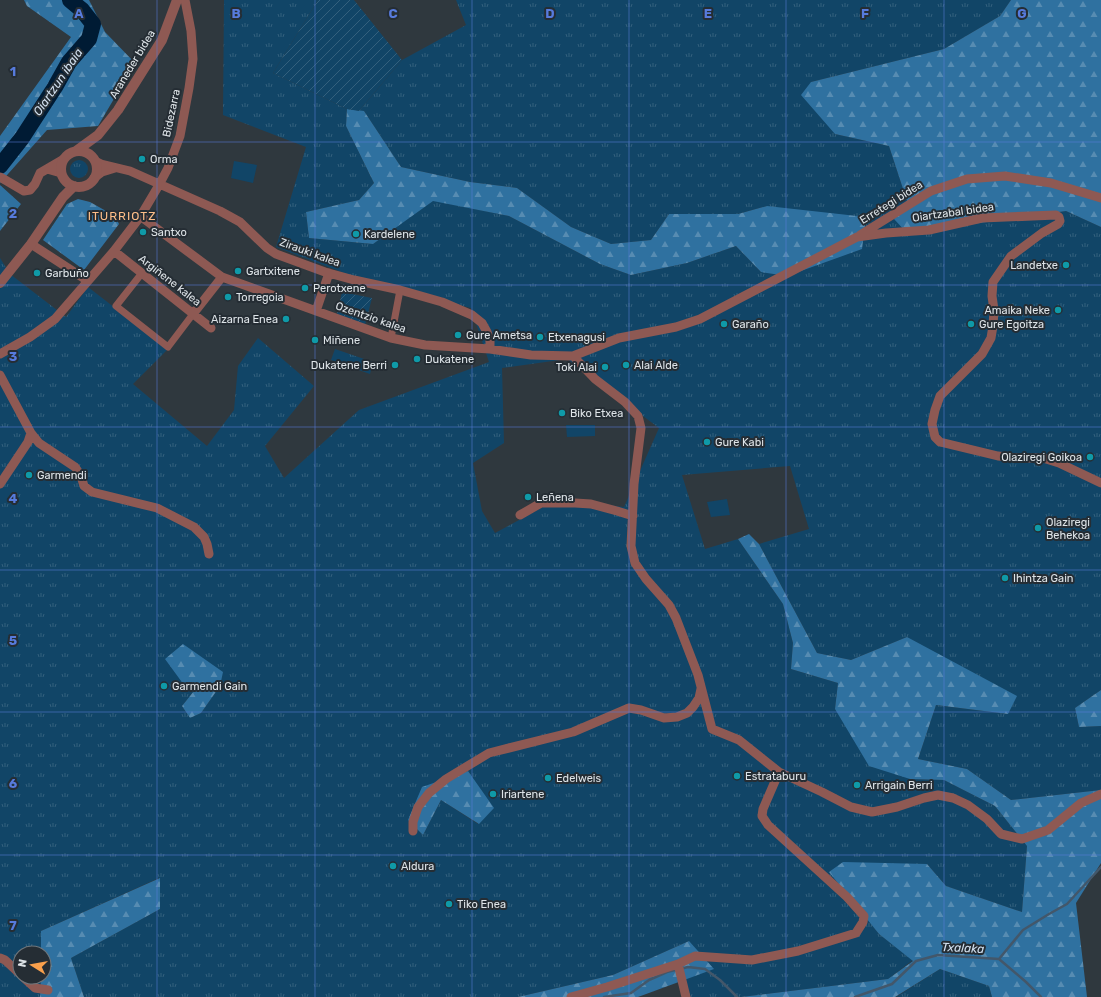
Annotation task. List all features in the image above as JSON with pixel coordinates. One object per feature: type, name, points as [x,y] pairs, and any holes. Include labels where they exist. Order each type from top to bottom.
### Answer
[{"type":"street","name":"Araneder bidea","points":[[76,151],[98,135],[118,110],[162,40],[177,0]]},
{"type":"street","name":"Bidezarra","points":[[0,354],[30,337],[55,319],[114,251],[140,217],[168,168],[180,136],[193,59],[191,31],[185,0]]},
{"type":"street","name":"Araneder bidea","points":[[94,160],[98,135]]},
{"type":"street","points":[[0,177],[24,191],[30,190],[35,184],[40,173],[76,151],[86,153],[94,160],[96,169],[94,178]]},
{"type":"street","points":[[50,217],[59,194],[62,164],[64,159]]},
{"type":"street","name":"Zirauki kalea","points":[[94,160],[101,164],[130,171],[220,211],[240,222],[267,248],[276,254],[328,273],[400,290],[442,302],[472,315],[482,323],[490,341],[490,349]]},
{"type":"street","points":[[47,169],[62,176],[67,183],[74,186],[83,186],[91,182],[102,172],[117,167]]},
{"type":"street","name":"Erretegi bidea","points":[[857,237],[931,191],[967,179],[1005,176],[1050,183],[1101,198]]},
{"type":"street","points":[[0,283],[31,244],[63,197],[74,186]]},
{"type":"street","name":"Oiartzabal bidea","points":[[573,356],[619,338],[676,328],[700,319],[857,237],[929,230],[982,218],[1056,215],[1059,217],[1060,221],[1058,224],[1042,233],[1011,256],[993,282],[992,296],[994,310],[991,338],[982,354],[940,396],[932,424],[935,437],[940,442],[998,456],[1043,458],[1059,463],[1101,483]]},
{"type":"street","name":"Ozentzio kalea","points":[[140,217],[222,277],[391,338],[425,345],[573,356]]},
{"type":"street","points":[[31,244],[88,281]]},
{"type":"street","name":"Argiñene kalea","points":[[114,251],[211,328]]},
{"type":"street","points":[[142,273],[116,306],[168,347],[222,277]]},
{"type":"street","points":[[316,311],[328,273]]},
{"type":"street","points":[[391,338],[400,290]]},
{"type":"street","points":[[573,356],[595,379],[625,402],[638,416],[641,428],[634,484],[632,546],[635,563],[646,579],[669,605],[676,618],[698,675],[712,729],[740,740],[779,772],[851,807],[872,812],[897,807],[938,794],[953,798],[968,805],[987,819],[1001,834],[1022,839],[1048,830],[1080,804],[1101,794]]},
{"type":"street","points":[[0,375],[30,432],[39,443],[75,467],[84,486],[92,492],[157,508],[194,527],[204,537],[209,554]]},
{"type":"street","points":[[0,484],[28,442],[30,432]]},
{"type":"street","points":[[520,515],[541,504],[575,503],[591,504],[633,516]]},
{"type":"street","points":[[413,831],[413,822],[418,807],[429,793],[446,779],[489,753],[573,732],[629,708],[641,710],[664,718],[677,717],[687,713],[693,707],[699,698],[701,688]]},
{"type":"street","points":[[571,997],[679,968],[695,956],[752,960],[798,951],[856,933],[863,922],[864,916],[846,897],[768,825],[762,816],[763,810],[779,772]]},
{"type":"street","points":[[0,958],[5,960],[12,967]]},
{"type":"street","points":[[679,968],[686,997]]},
{"type":"street","points":[[32,985],[35,988],[48,990]]},
{"type":"green space","points":[[24,0],[89,0],[105,32],[135,63],[98,126],[47,130],[0,183],[0,136],[71,37],[27,6]]},
{"type":"green space","points":[[224,0],[318,0],[273,73],[347,109],[346,126],[374,183],[359,200],[306,212],[309,238],[373,244],[432,200],[509,216],[600,264],[631,275],[687,263],[736,246],[761,272],[767,206],[738,214],[669,214],[651,240],[611,244],[571,227],[517,188],[470,182],[401,167],[364,111],[359,111],[402,60],[466,25],[456,0],[1011,0],[1000,16],[944,49],[811,82],[835,134],[889,146],[907,201],[907,233],[1066,211],[1101,227],[1101,690],[1075,708],[1079,727],[1101,726],[1101,790],[1011,800],[967,769],[918,759],[936,705],[1008,714],[907,637],[851,660],[817,653],[759,544],[809,529],[790,466],[682,475],[705,549],[738,539],[783,604],[793,643],[791,669],[838,683],[835,709],[910,779],[944,780],[995,806],[1027,846],[1022,912],[946,886],[927,864],[854,901],[879,934],[913,960],[888,979],[741,997],[683,997],[689,941],[613,975],[518,997],[84,997],[71,958],[160,909],[159,878],[41,931],[41,945],[12,945],[12,985],[41,985],[40,997],[0,997],[0,258],[10,274],[66,317],[88,287],[168,349],[133,384],[207,446],[234,410],[238,366],[258,338],[314,386],[265,446],[284,478],[359,410],[489,362],[471,308],[373,284],[276,247],[306,147],[223,115]],"holes":[[[567,359],[659,428],[624,507],[558,499],[495,533],[482,511],[473,463],[504,443],[502,368]],[[220,686],[201,713],[190,718],[182,706],[194,691]],[[468,771],[478,824],[441,800],[423,835],[408,820]]]},
{"type":"green space","points":[[318,0],[354,0],[402,60],[359,111],[347,109],[273,73]]},
{"type":"green space","points":[[1011,0],[1101,0],[1101,227],[1066,211],[907,233],[894,219],[907,201],[889,146],[835,134],[801,95],[811,82],[944,49],[1000,16]]},
{"type":"green space","points":[[347,109],[364,111],[401,167],[470,182],[517,188],[571,227],[611,244],[651,240],[669,214],[738,214],[767,206],[866,217],[862,249],[787,276],[761,272],[736,246],[687,263],[631,275],[600,264],[509,216],[433,201],[373,244],[309,238],[306,212],[359,200],[374,183],[346,126]]},
{"type":"green space","points":[[79,160],[85,163],[88,169],[85,175],[79,178],[73,175],[70,169],[73,163]]},
{"type":"green space","points":[[234,161],[257,165],[253,183],[231,178]]},
{"type":"green space","points":[[0,185],[21,204],[0,231]]},
{"type":"green space","points":[[78,199],[90,202],[115,216],[119,224],[84,270],[43,240],[67,204]]},
{"type":"green space","points":[[342,292],[372,298],[365,325],[337,314]]},
{"type":"green space","points":[[335,349],[373,362],[370,374],[331,360]]},
{"type":"green space","points":[[566,425],[595,425],[595,436],[567,437]]},
{"type":"green space","points":[[727,499],[730,515],[711,517],[707,502]]},
{"type":"green space","points":[[749,534],[759,544],[817,653],[851,660],[907,637],[1017,696],[1008,714],[936,705],[918,759],[967,769],[1011,800],[1101,790],[1101,863],[1076,903],[1087,997],[992,997],[989,986],[940,969],[895,997],[741,997],[888,979],[913,961],[879,934],[829,872],[843,862],[927,864],[946,886],[1022,912],[1027,846],[995,806],[944,780],[910,779],[869,766],[835,709],[838,683],[791,669],[793,643],[783,604],[738,539]]},
{"type":"green space","points":[[183,644],[223,672],[220,686],[201,713],[190,718],[182,706],[194,691],[184,685],[165,659]]},
{"type":"green space","points":[[1101,690],[1101,726],[1079,727],[1075,708]]},
{"type":"green space","points":[[468,771],[494,808],[479,824],[441,800],[423,835],[408,820],[422,787]]},
{"type":"green space","points":[[160,878],[160,909],[71,958],[84,997],[40,997],[41,985],[52,985],[52,945],[41,945],[41,931]]},
{"type":"green space","points":[[689,941],[714,969],[638,997],[518,997],[613,975]]},
{"type":"green space","points":[[940,969],[989,986],[992,997],[896,997]]},
{"type":"waterway","name":"Oiartzun ibaia","points":[[0,166],[22,138],[55,87],[69,62],[89,39],[93,24],[82,10],[70,0]]},
{"type":"waterway","points":[[999,959],[1023,930],[1067,904],[1101,867]]},
{"type":"waterway","name":"Txalaka","points":[[855,997],[892,984],[916,961],[938,955],[999,959],[1041,997]]},
{"type":"waterway","name":"Txalaka","points":[[604,997],[631,993],[649,980],[667,972],[688,967],[705,969],[720,980],[737,997]]},
{"type":"place","name":"Orma","points":[[142,159]]},
{"type":"place","name":"Santxo","points":[[143,232]]},
{"type":"place","name":"Kardelene","points":[[356,234]]},
{"type":"place","name":"Landetxe","points":[[1066,265]]},
{"type":"place","name":"Gartxitene","points":[[238,271]]},
{"type":"place","name":"Garbuño","points":[[37,273]]},
{"type":"place","name":"Perotxene","points":[[305,288]]},
{"type":"place","name":"Torregoia","points":[[228,297]]},
{"type":"place","name":"Amaika Neke","points":[[1058,310]]},
{"type":"place","name":"Aizarna Enea","points":[[286,319]]},
{"type":"place","name":"Garaño","points":[[724,324]]},
{"type":"place","name":"Gure Egoitza","points":[[971,324]]},
{"type":"place","name":"Gure Ametsa","points":[[458,335]]},
{"type":"place","name":"Etxenagusi","points":[[540,337]]},
{"type":"place","name":"Miñene","points":[[315,340]]},
{"type":"place","name":"Dukatene","points":[[417,359]]},
{"type":"place","name":"Dukatene Berri","points":[[395,365]]},
{"type":"place","name":"Alai Alde","points":[[626,365]]},
{"type":"place","name":"Toki Alai","points":[[605,367]]},
{"type":"place","name":"Biko Etxea","points":[[562,413]]},
{"type":"place","name":"Gure Kabi","points":[[707,442]]},
{"type":"place","name":"Olaziregi Goikoa","points":[[1090,457]]},
{"type":"place","name":"Garmendi","points":[[29,475]]},
{"type":"place","name":"Leñena","points":[[528,497]]},
{"type":"place","name":"Olaziregi Behekoa","points":[[1038,528]]},
{"type":"place","name":"Ihintza Gain","points":[[1005,578]]},
{"type":"place","name":"Garmendi Gain","points":[[164,686]]},
{"type":"place","name":"Estrataburu","points":[[737,776]]},
{"type":"place","name":"Edelweis","points":[[548,778]]},
{"type":"place","name":"Arrigain Berri","points":[[857,785]]},
{"type":"place","name":"Iriartene","points":[[493,794]]},
{"type":"place","name":"Aldura","points":[[393,866]]},
{"type":"place","name":"Tiko Enea","points":[[449,904]]},
{"type":"district","name":"ITURRIOTZ","points":[[122,216]]}]
